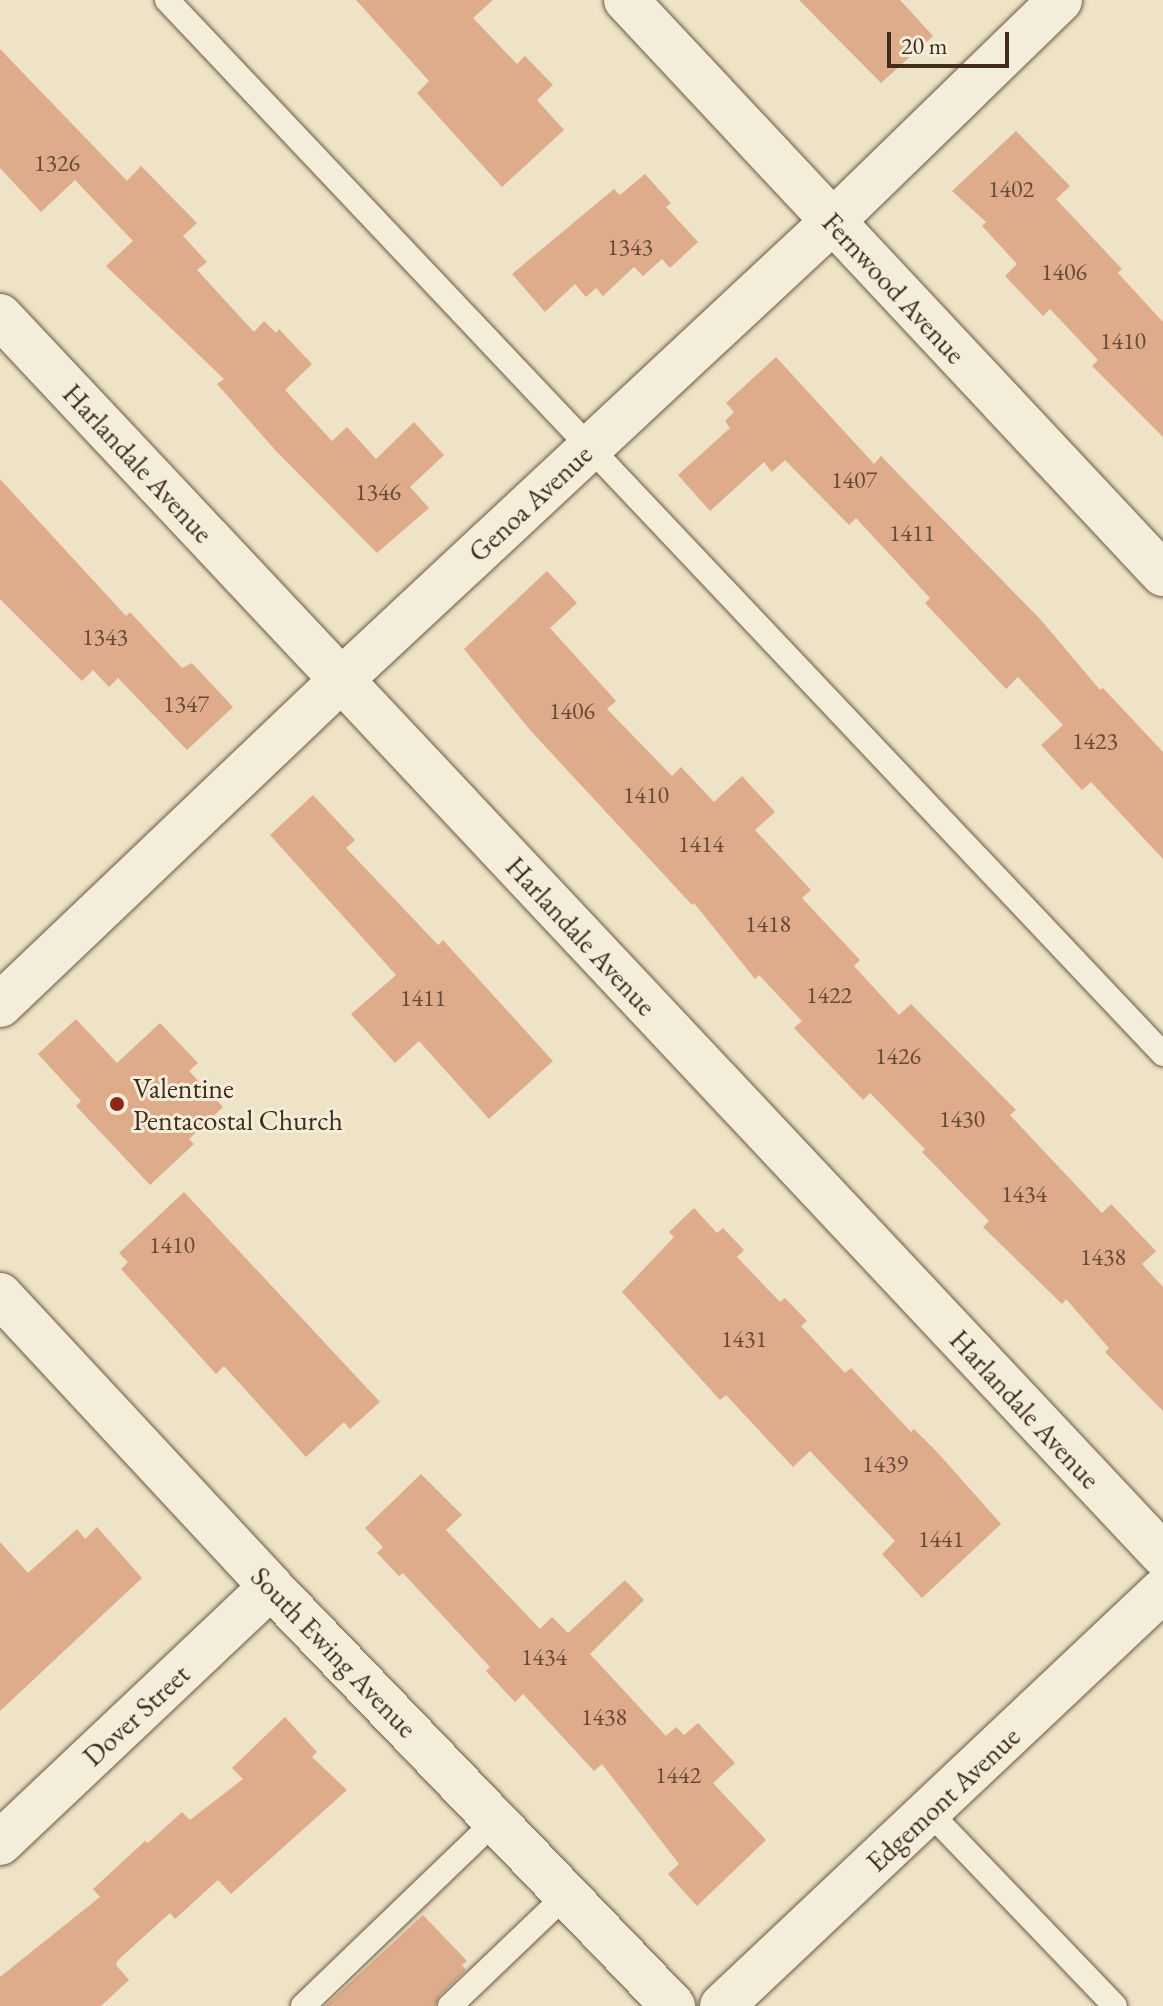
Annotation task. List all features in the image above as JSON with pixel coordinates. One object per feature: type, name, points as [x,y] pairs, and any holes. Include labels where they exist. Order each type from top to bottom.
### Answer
[{"type":"street","name":"Fernwood Avenue","points":[[626,0],[1163,574]]},
{"type":"street","name":"Genoa Avenue","points":[[0,1005],[341,680],[832,222],[1060,0]]},
{"type":"street","name":"Harlandale Avenue","points":[[0,316],[1163,1555]]},
{"type":"street","name":"South Ewing Avenue","points":[[0,1295],[271,1587],[673,2006]]},
{"type":"street","name":"Dover Street","points":[[0,1843],[271,1587]]},
{"type":"street","name":"Edgemont Avenue","points":[[722,2006],[1163,1590]]},
{"type":"lane","points":[[167,0],[1163,1054]]},
{"type":"lane","points":[[930,1813],[1115,2006]]},
{"type":"lane","points":[[303,2006],[495,1821]]},
{"type":"lane","points":[[450,2006],[565,1896]]},
{"type":"building","points":[[356,0],[493,0],[473,18],[517,64],[525,56],[553,85],[537,100],[564,130],[502,187],[417,93],[429,81]]},
{"type":"building","points":[[799,0],[900,0],[933,36],[881,83]]},
{"type":"building","points":[[0,49],[127,181],[141,166],[197,223],[183,236],[207,262],[197,270],[254,332],[264,321],[276,333],[279,329],[312,364],[285,390],[332,441],[347,427],[376,459],[414,422],[444,455],[410,487],[429,508],[377,553],[277,452],[217,384],[224,379],[106,266],[133,241],[75,180],[41,212],[0,168]]},
{"type":"building","points":[[1016,131],[1070,186],[1056,199],[1122,269],[1118,273],[1163,322],[1163,437],[1092,366],[1098,360],[1050,309],[1043,316],[1005,276],[1017,264],[982,226],[986,222],[952,191]]},
{"type":"building","points":[[645,174],[671,203],[666,207],[698,242],[670,268],[662,259],[643,276],[634,267],[603,296],[596,288],[586,297],[575,284],[545,312],[512,274],[614,189],[620,195]]},
{"type":"building","points":[[776,357],[874,464],[881,456],[1041,620],[1100,690],[1103,688],[1163,752],[1163,859],[1091,782],[1082,790],[1041,745],[1063,725],[1018,677],[1006,689],[925,603],[930,598],[856,518],[849,525],[785,460],[772,472],[764,462],[710,511],[678,475],[730,428],[725,421],[734,412],[726,403]]},
{"type":"building","points":[[0,479],[126,616],[130,612],[182,668],[192,663],[233,707],[187,750],[118,678],[109,687],[93,670],[82,681],[0,599]]},
{"type":"building","points":[[547,571],[577,603],[550,628],[616,701],[607,709],[672,776],[681,767],[714,802],[742,776],[775,812],[755,830],[811,890],[802,898],[860,960],[854,966],[899,1015],[911,1004],[1016,1110],[1010,1115],[1102,1213],[1111,1204],[1156,1251],[1142,1264],[1163,1287],[1163,1411],[1105,1352],[1109,1348],[1066,1299],[1062,1304],[983,1227],[989,1221],[922,1152],[925,1149],[870,1093],[863,1100],[794,1028],[802,1021],[759,975],[755,979],[694,903],[692,905],[530,730],[464,649]]},
{"type":"building","points":[[313,795],[355,840],[346,848],[438,945],[443,940],[553,1061],[489,1119],[419,1041],[395,1063],[351,1014],[396,975],[270,835]]},
{"type":"building","name":"Valentine Pentacostal Church","points":[[76,1019],[117,1063],[160,1023],[198,1063],[189,1071],[223,1107],[189,1139],[194,1144],[150,1185],[76,1106],[81,1101],[38,1054]]},
{"type":"building","points":[[184,1192],[380,1402],[350,1429],[344,1422],[306,1457],[224,1366],[216,1374],[121,1269],[128,1262],[119,1253]]},
{"type":"building","points":[[694,1208],[717,1233],[723,1228],[744,1250],[737,1257],[780,1302],[785,1298],[807,1321],[801,1326],[845,1373],[851,1368],[911,1432],[914,1429],[938,1453],[1001,1524],[922,1598],[882,1554],[895,1541],[810,1451],[793,1467],[726,1395],[720,1400],[622,1292],[674,1237],[669,1232]]},
{"type":"building","points":[[421,1474],[462,1515],[446,1530],[540,1629],[552,1617],[568,1633],[625,1580],[644,1600],[590,1654],[666,1736],[676,1727],[684,1735],[698,1723],[735,1763],[713,1783],[766,1840],[697,1906],[668,1874],[679,1864],[602,1764],[594,1771],[523,1694],[515,1702],[486,1671],[490,1667],[403,1573],[399,1576],[377,1553],[383,1547],[365,1528]]},
{"type":"building","points":[[97,1527],[142,1578],[0,1711],[0,1542],[28,1573],[77,1529],[85,1539]]},
{"type":"building","points":[[285,1717],[317,1752],[312,1757],[347,1790],[231,1894],[218,1880],[175,1919],[170,1913],[118,1960],[116,1965],[129,1980],[101,2006],[0,2006],[0,1977],[100,1897],[93,1889],[145,1841],[148,1843],[182,1812],[190,1820],[243,1779],[232,1768]]},
{"type":"building","points":[[423,1915],[467,1961],[462,1965],[466,1970],[440,1995],[435,2006],[325,2006]]},
{"type":"place","name":"Valentine Pentacostal Church","points":[[117,1104]]}]
